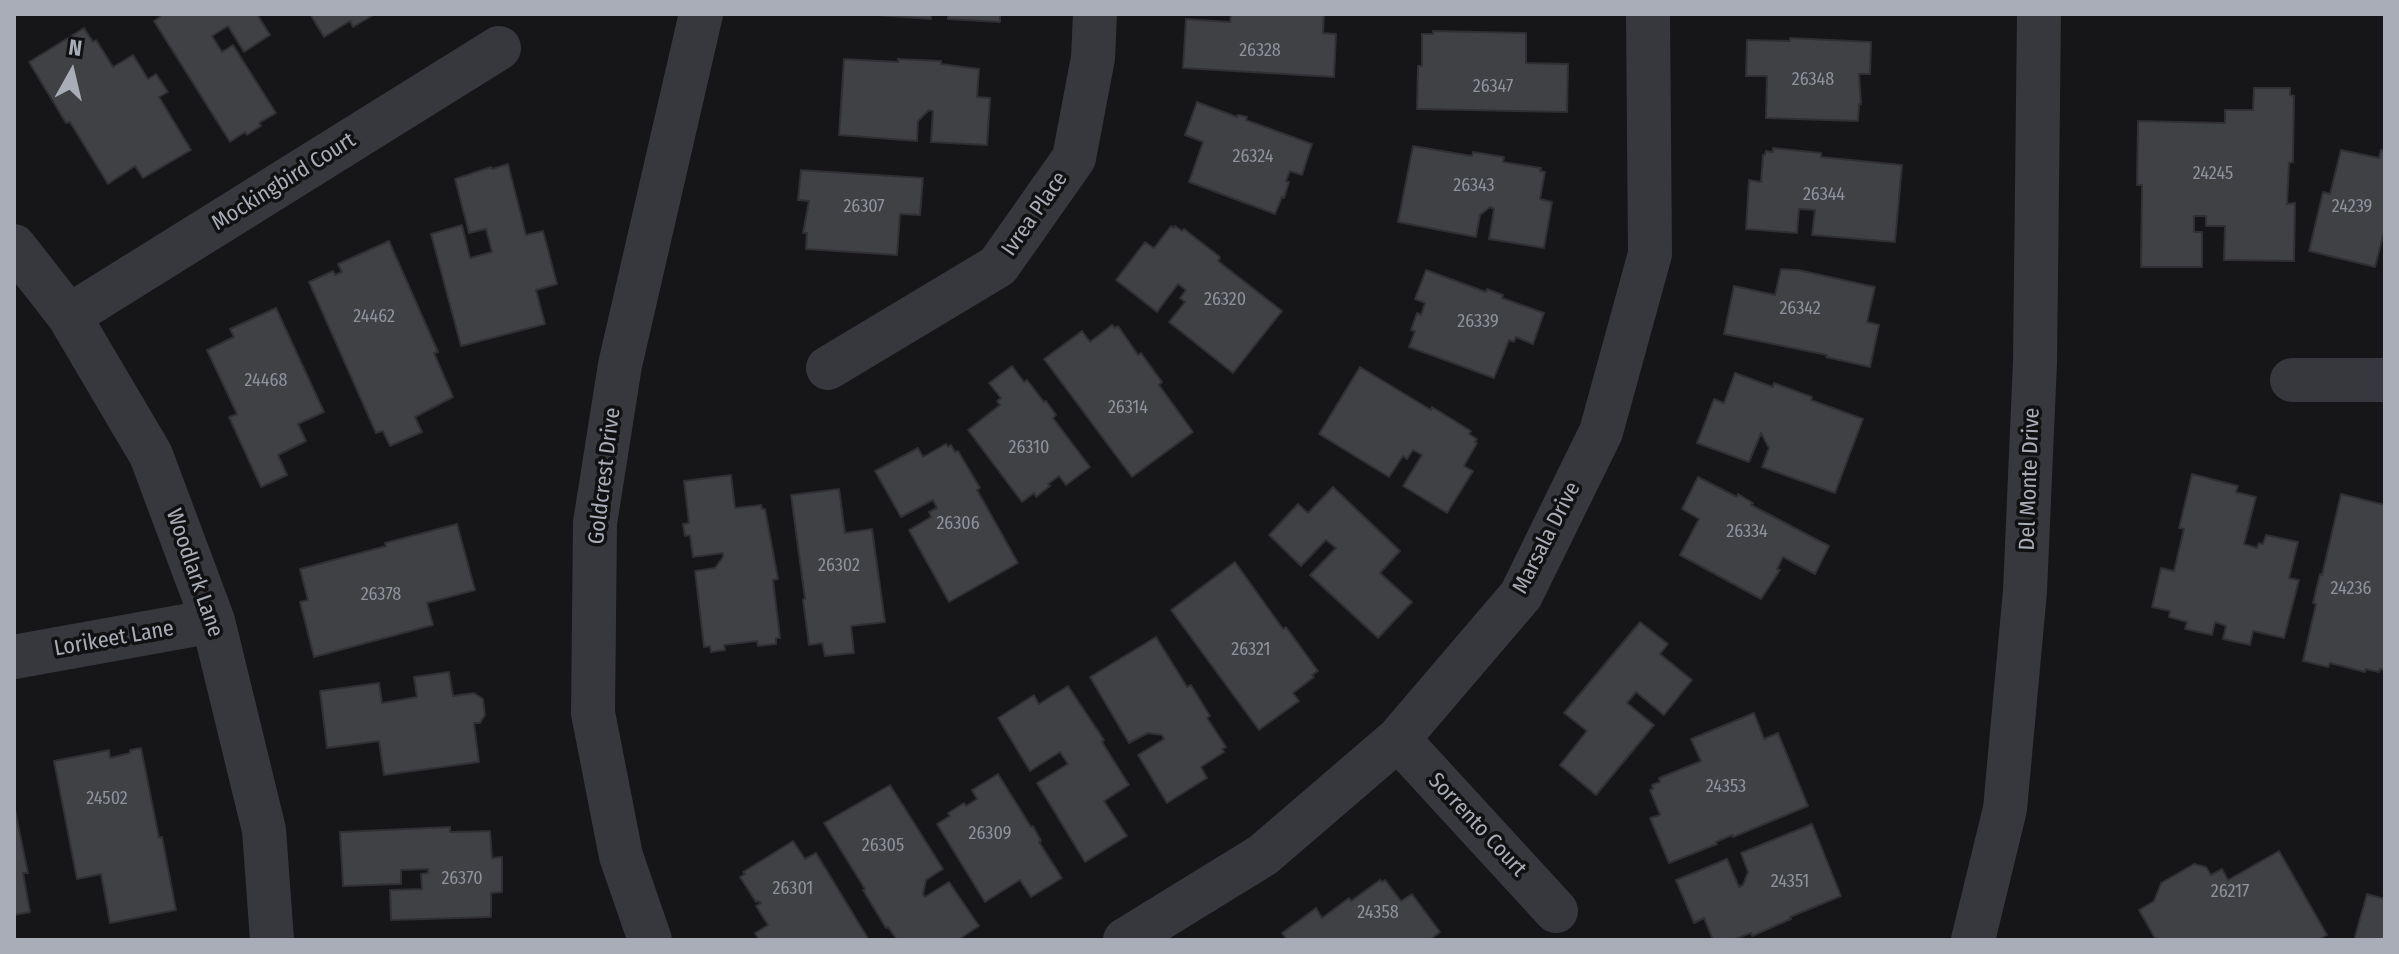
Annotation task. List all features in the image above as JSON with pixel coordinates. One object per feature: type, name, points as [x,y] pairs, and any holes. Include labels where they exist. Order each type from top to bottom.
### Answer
[{"type":"street","name":"Goldcrest Drive","points":[[650,940],[621,856],[593,713],[595,523],[620,365],[701,14]]},
{"type":"street","name":"Ivrea Place","points":[[828,368],[998,266],[1074,158],[1093,58],[1095,14]]},
{"type":"street","name":"Marsala Drive","points":[[1125,940],[1263,855],[1398,739],[1521,595],[1601,432],[1650,254],[1648,14]]},
{"type":"street","name":"Del Monte Drive","points":[[1973,940],[2005,809],[2025,591],[2035,362],[2039,14]]},
{"type":"street","name":"Mockingbird Court","points":[[69,316],[499,48]]},
{"type":"street","name":"Woodlark Lane","points":[[14,246],[69,316],[151,455],[213,621],[264,830],[272,940]]},
{"type":"street","points":[[2292,380],[2385,380]]},
{"type":"street","name":"Lorikeet Lane","points":[[14,657],[213,621]]},
{"type":"street","name":"Sorrento Court","points":[[1398,739],[1556,911]]},
{"type":"building","points":[[159,14],[257,14],[270,35],[244,52],[228,26],[212,36],[222,52],[233,45],[276,113],[247,135],[245,132],[230,142],[154,21],[160,17]]},
{"type":"building","points":[[310,14],[375,14],[353,27],[350,21],[324,37]]},
{"type":"building","points":[[865,14],[931,14],[931,19]]},
{"type":"building","points":[[948,14],[1000,14],[1000,22],[948,19]]},
{"type":"building","points":[[1231,14],[1324,14],[1323,33],[1336,34],[1334,77],[1183,68],[1186,19],[1230,22]]},
{"type":"building","points":[[84,28],[93,42],[96,40],[113,67],[133,55],[148,79],[156,74],[168,92],[159,97],[191,150],[143,178],[135,166],[108,184],[29,62]]},
{"type":"building","points":[[1433,31],[1526,33],[1526,63],[1568,64],[1567,112],[1417,109],[1422,34],[1433,34]]},
{"type":"building","points":[[1790,38],[1871,42],[1870,74],[1859,74],[1861,104],[1858,121],[1766,118],[1767,76],[1746,76],[1747,40],[1790,41]]},
{"type":"building","points":[[844,59],[941,61],[941,64],[979,69],[977,97],[990,98],[987,145],[931,142],[933,111],[929,110],[918,121],[917,141],[839,135]]},
{"type":"building","points":[[2254,88],[2290,88],[2290,95],[2294,96],[2293,162],[2289,163],[2287,204],[2295,203],[2294,261],[2224,260],[2225,226],[2206,226],[2206,216],[2194,216],[2194,232],[2202,232],[2202,267],[2141,267],[2142,185],[2137,185],[2138,121],[2225,123],[2225,110],[2253,110]]},
{"type":"building","points":[[1197,102],[1237,117],[1247,117],[1246,120],[1312,144],[1302,175],[1290,171],[1284,198],[1275,214],[1189,182],[1203,142],[1185,135]]},
{"type":"building","points":[[1413,146],[1472,156],[1473,152],[1504,157],[1503,162],[1541,168],[1540,171],[1545,172],[1540,199],[1552,202],[1544,248],[1489,239],[1494,209],[1490,207],[1480,215],[1476,237],[1398,222]]},
{"type":"building","points":[[1773,148],[1821,153],[1821,157],[1902,165],[1895,242],[1812,235],[1815,210],[1799,209],[1797,233],[1746,229],[1749,180],[1761,182],[1763,155],[1766,151],[1773,152]]},
{"type":"building","points":[[2341,150],[2379,158],[2381,150],[2385,151],[2385,228],[2375,267],[2309,251],[2323,192],[2330,194]]},
{"type":"building","points":[[508,164],[526,235],[543,231],[557,284],[536,290],[545,324],[461,346],[431,234],[462,225],[470,258],[492,252],[486,229],[469,233],[455,179]]},
{"type":"building","points":[[801,170],[923,178],[920,215],[900,214],[897,255],[806,249],[807,233],[803,233],[809,201],[798,200]]},
{"type":"building","points":[[1171,226],[1184,229],[1220,257],[1218,261],[1282,311],[1233,373],[1169,322],[1185,302],[1180,298],[1186,290],[1178,284],[1157,312],[1116,280],[1145,242],[1154,248]]},
{"type":"building","points":[[389,241],[438,352],[434,353],[453,397],[415,417],[422,432],[390,446],[383,431],[376,433],[309,282],[333,271],[335,275],[342,272],[338,264]]},
{"type":"building","points":[[1781,269],[1875,287],[1867,322],[1879,325],[1870,367],[1724,334],[1734,286],[1775,295]]},
{"type":"building","points":[[1426,270],[1486,292],[1487,289],[1503,295],[1502,298],[1544,313],[1533,344],[1516,337],[1514,342],[1509,340],[1494,378],[1409,347],[1417,313],[1421,315],[1425,303],[1415,299]]},
{"type":"building","points":[[276,308],[324,412],[298,424],[306,441],[278,455],[287,475],[261,487],[229,417],[237,414],[207,350],[234,337],[230,329]]},
{"type":"building","points":[[1112,325],[1115,328],[1118,326],[1138,355],[1141,353],[1162,382],[1159,385],[1193,432],[1132,477],[1044,359],[1082,331],[1090,342]]},
{"type":"building","points":[[1012,366],[1024,382],[1027,380],[1046,401],[1056,415],[1053,418],[1090,467],[1066,485],[1059,476],[1036,497],[1034,493],[1022,502],[968,430],[1000,405],[997,401],[1001,398],[989,383]]},
{"type":"building","points":[[1360,367],[1471,431],[1469,434],[1477,439],[1464,466],[1473,471],[1447,513],[1403,486],[1422,455],[1413,450],[1407,459],[1403,456],[1389,477],[1319,434]]},
{"type":"building","points":[[1735,373],[1773,387],[1774,383],[1863,419],[1835,493],[1762,467],[1769,448],[1761,433],[1749,462],[1697,443],[1714,399],[1724,403]]},
{"type":"building","points":[[946,444],[958,451],[1018,563],[949,602],[909,530],[931,517],[929,512],[937,508],[933,500],[901,517],[875,471],[918,448],[923,457]]},
{"type":"building","points":[[2192,474],[2238,486],[2236,492],[2256,497],[2244,544],[2257,548],[2259,543],[2263,544],[2266,535],[2298,542],[2289,578],[2299,580],[2284,638],[2253,631],[2250,645],[2223,639],[2226,626],[2215,622],[2212,635],[2185,629],[2187,622],[2169,617],[2170,611],[2152,607],[2161,568],[2174,571],[2184,529],[2179,528]]},
{"type":"building","points":[[731,475],[735,508],[761,505],[765,509],[778,579],[773,580],[780,638],[776,638],[776,644],[758,646],[757,641],[724,645],[725,650],[711,652],[710,646],[704,647],[695,571],[715,568],[723,553],[693,557],[690,535],[685,536],[683,524],[689,523],[684,481]]},
{"type":"building","points":[[1698,477],[1737,497],[1738,494],[1753,503],[1751,505],[1829,546],[1815,574],[1783,557],[1777,569],[1780,570],[1761,599],[1680,555],[1699,519],[1682,509]]},
{"type":"building","points":[[1333,487],[1400,551],[1380,573],[1412,602],[1378,638],[1310,575],[1336,548],[1326,540],[1301,566],[1269,535],[1298,504],[1308,513]]},
{"type":"building","points":[[839,489],[845,533],[872,529],[885,622],[851,626],[854,653],[825,656],[822,643],[809,645],[791,495]]},
{"type":"building","points":[[2341,494],[2385,505],[2385,670],[2380,669],[2379,672],[2303,661],[2316,604],[2313,603]]},
{"type":"building","points":[[457,524],[475,590],[427,603],[433,625],[314,657],[300,602],[308,600],[300,569]]},
{"type":"building","points":[[1235,562],[1283,629],[1286,627],[1318,671],[1293,693],[1299,701],[1259,730],[1171,610]]},
{"type":"building","points":[[1640,622],[1668,644],[1660,654],[1692,680],[1664,715],[1636,692],[1627,703],[1654,725],[1596,795],[1560,765],[1587,731],[1564,713]]},
{"type":"building","points":[[1156,637],[1187,687],[1191,685],[1226,747],[1222,749],[1224,752],[1201,767],[1207,778],[1167,803],[1138,755],[1164,739],[1162,735],[1148,733],[1129,743],[1090,677]]},
{"type":"building","points":[[449,672],[453,696],[474,693],[483,699],[485,715],[480,723],[474,723],[479,762],[384,775],[379,741],[327,748],[320,691],[379,683],[382,703],[417,697],[414,677]]},
{"type":"building","points":[[1068,686],[1129,785],[1104,801],[1127,836],[1085,862],[1037,783],[1068,764],[1060,752],[1030,771],[998,718],[1034,695],[1039,704]]},
{"type":"building","points":[[1754,713],[1764,739],[1778,733],[1808,806],[1669,863],[1650,818],[1660,815],[1650,790],[1653,789],[1652,785],[1660,782],[1659,778],[1701,761],[1691,739]]},
{"type":"building","points":[[141,748],[176,910],[110,923],[101,874],[77,879],[54,761],[109,750],[110,758]]},
{"type":"building","points":[[998,774],[1033,826],[1039,842],[1062,878],[1031,897],[1020,880],[985,902],[937,824],[964,803],[966,806],[977,799],[972,790]]},
{"type":"building","points":[[890,785],[943,869],[926,880],[923,894],[925,897],[949,882],[979,926],[958,940],[897,940],[886,928],[824,823]]},
{"type":"building","points":[[14,805],[28,873],[23,873],[30,912],[14,915]]},
{"type":"building","points":[[1812,824],[1841,896],[1752,936],[1751,933],[1732,940],[1713,940],[1704,918],[1694,923],[1676,880],[1727,859],[1739,887],[1743,885],[1748,872],[1741,853]]},
{"type":"building","points":[[450,827],[450,832],[490,831],[492,858],[502,857],[502,892],[491,893],[491,917],[391,920],[390,890],[422,889],[421,874],[428,873],[428,869],[401,870],[401,884],[343,886],[340,832]]},
{"type":"building","points":[[793,841],[805,859],[816,853],[869,940],[759,940],[755,933],[768,925],[756,906],[761,903],[756,902],[740,877],[745,874],[743,872]]},
{"type":"building","points":[[2279,851],[2327,935],[2318,940],[2156,940],[2139,910],[2154,901],[2161,883],[2194,864],[2206,867],[2211,875],[2222,869],[2228,880]]},
{"type":"building","points":[[1380,880],[1385,880],[1401,901],[1412,894],[1440,932],[1430,940],[1287,940],[1282,933],[1316,908],[1322,918]]},
{"type":"building","points":[[2367,894],[2385,899],[2385,940],[2354,940]]}]
